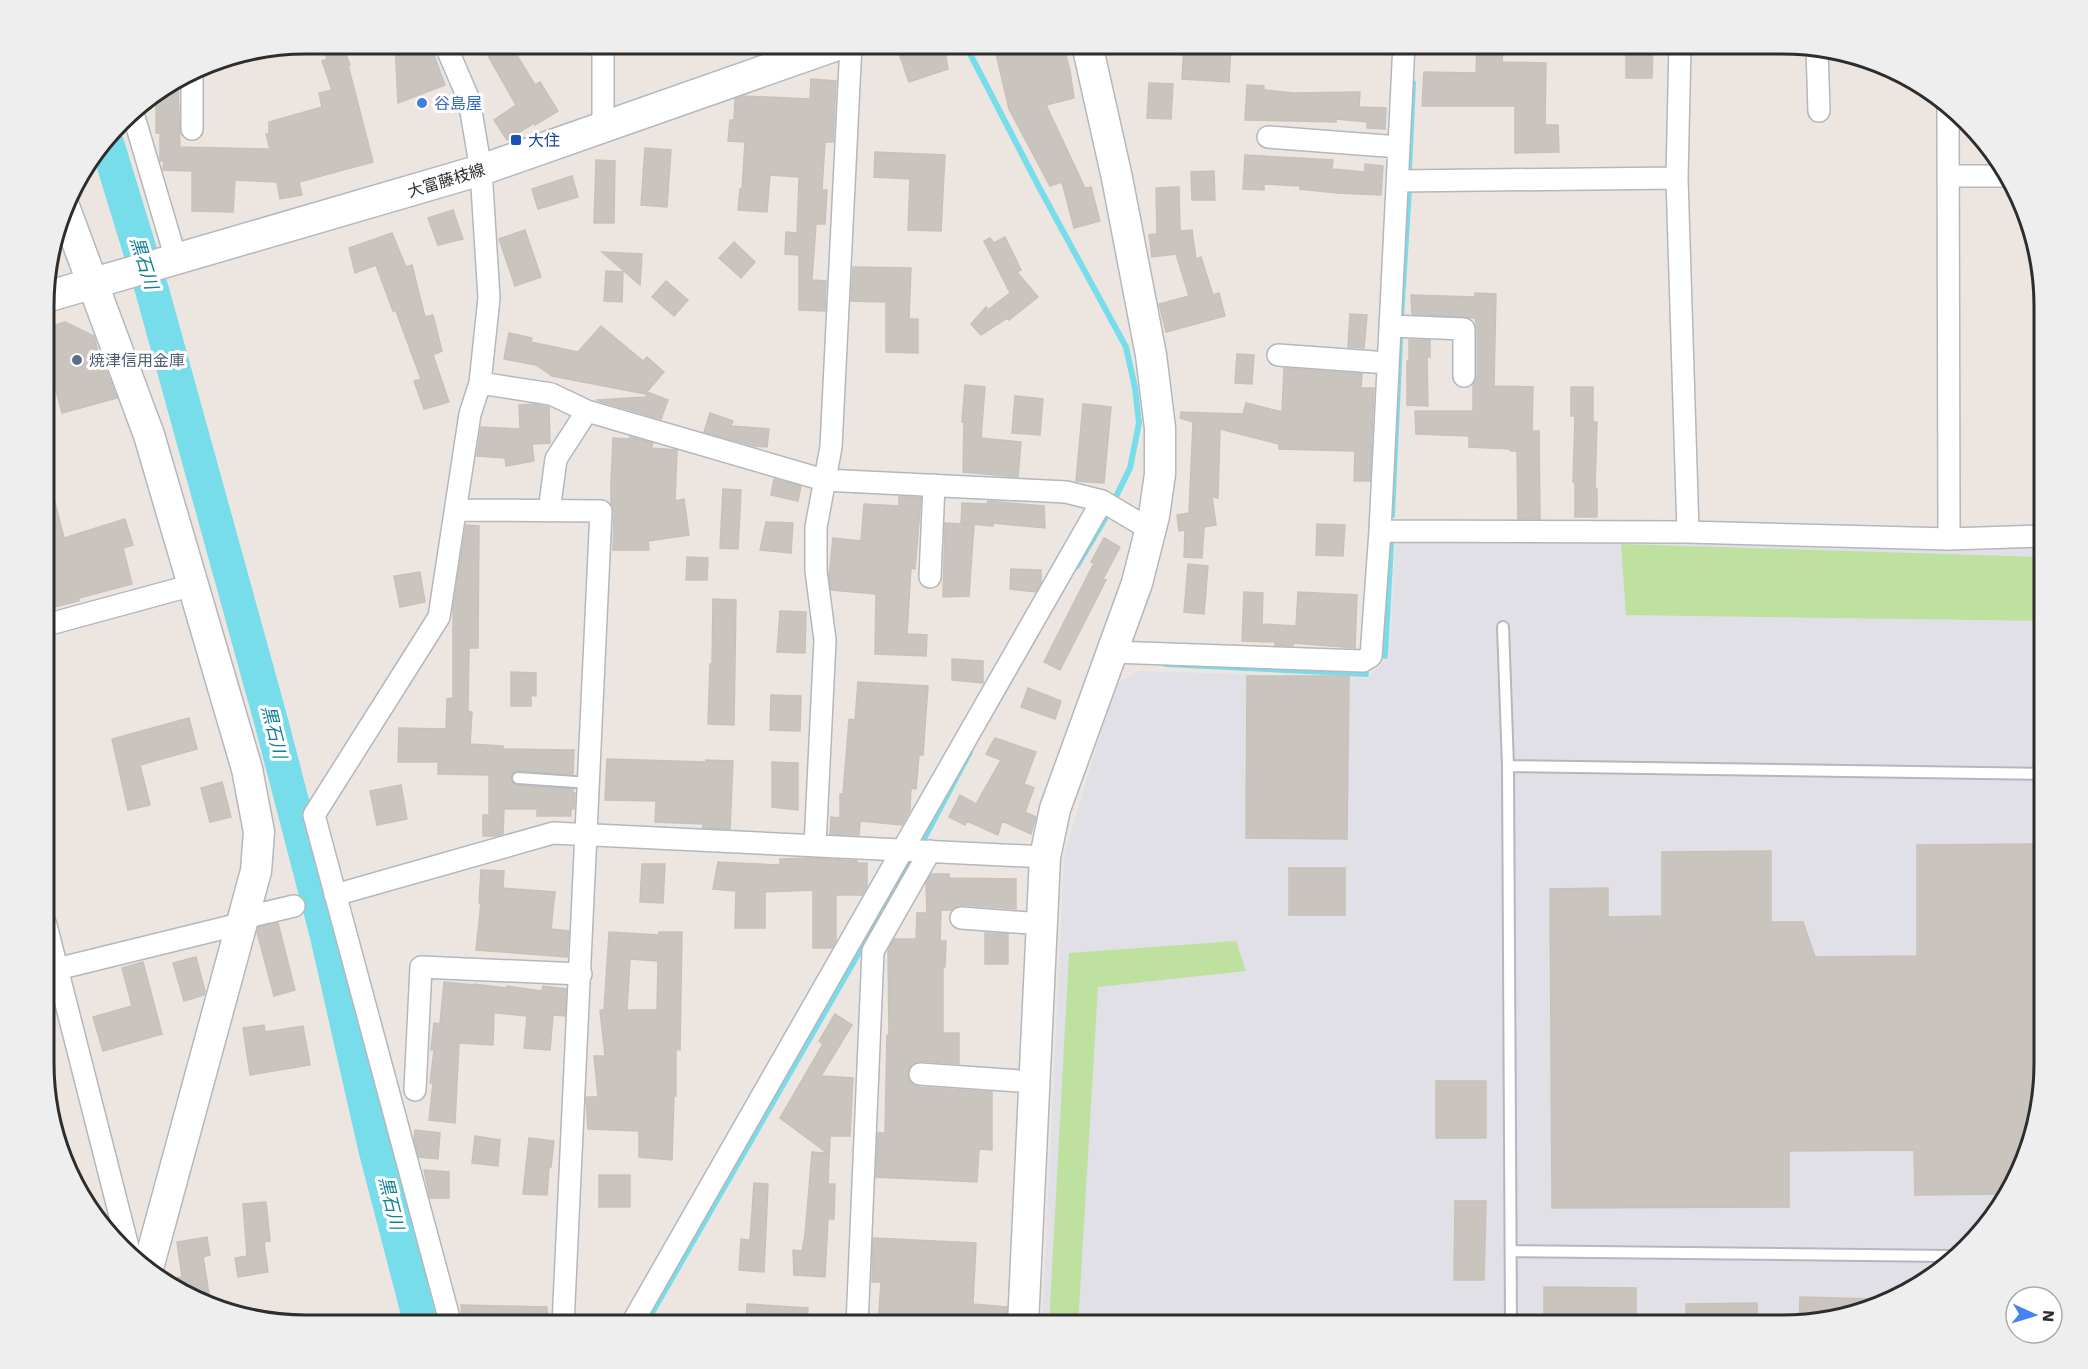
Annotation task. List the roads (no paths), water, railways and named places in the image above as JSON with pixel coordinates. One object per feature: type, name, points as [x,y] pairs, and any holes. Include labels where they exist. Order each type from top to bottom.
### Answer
[{"type":"street","points":[[448,1315],[314,815],[439,617],[470,414],[480,384],[489,298],[481,170],[469,100],[449,54]]},
{"type":"street","points":[[603,54],[603,127]]},
{"type":"street","name":"大富藤枝線","points":[[55,294],[481,170],[811,54]]},
{"type":"street","points":[[815,846],[825,640],[816,571],[816,527],[831,447],[850,54]]},
{"type":"street","points":[[1023,1315],[1045,857],[1055,809],[1137,583],[1151,530],[1160,474],[1157,394],[1117,178],[1089,54]]},
{"type":"street","points":[[1112,652],[1363,661],[1371,656],[1380,531],[1404,54]]},
{"type":"street","points":[[1680,54],[1677,178],[1688,532]]},
{"type":"street","points":[[1817,56],[1819,111]]},
{"type":"street","points":[[192,82],[192,129]]},
{"type":"street","points":[[1948,117],[1949,539]]},
{"type":"street","points":[[135,122],[171,260]]},
{"type":"street","points":[[1268,137],[1400,147]]},
{"type":"street","points":[[1949,176],[1997,176]]},
{"type":"street","points":[[1398,181],[1677,178]]},
{"type":"street","points":[[70,218],[104,280],[247,770],[259,832],[256,870],[144,1255]]},
{"type":"street","points":[[1390,326],[1464,329],[1464,376]]},
{"type":"street","points":[[1278,355],[1389,363]]},
{"type":"street","points":[[480,384],[551,394],[587,411],[824,480],[1066,492],[1107,504],[1151,530]]},
{"type":"street","points":[[549,511],[556,459],[587,411]]},
{"type":"street","points":[[930,578],[934,485]]},
{"type":"street","points":[[637,1315],[915,851],[1107,504]]},
{"type":"street","points":[[456,510],[601,511],[564,1315]]},
{"type":"street","points":[[1380,531],[1688,532],[1949,539],[2034,536]]},
{"type":"street","points":[[54,623],[193,585]]},
{"type":"street","points":[[335,895],[553,833],[1045,857]]},
{"type":"street","points":[[857,1315],[873,951],[915,851]]},
{"type":"street","points":[[54,969],[294,906]]},
{"type":"street","points":[[961,918],[1041,924]]},
{"type":"street","points":[[415,1090],[421,967],[581,974]]},
{"type":"street","points":[[54,976],[139,1251]]},
{"type":"street","points":[[920,1074],[1034,1082]]},
{"type":"lane","points":[[1503,627],[1508,766],[1512,1315]]},
{"type":"lane","points":[[1508,766],[2034,774]]},
{"type":"lane","points":[[518,778],[590,783]]},
{"type":"lane","points":[[1512,1251],[1943,1256]]},
{"type":"waterway","points":[[970,54],[1126,347],[1135,388],[1139,423],[1130,468],[1106,517],[1077,566]]},
{"type":"waterway","points":[[1409,170],[1413,83]]},
{"type":"waterway","name":"黒石川","points":[[109,149],[152,290],[271,721],[327,936],[375,1148],[418,1315]]},
{"type":"waterway","points":[[1401,317],[1409,190]]},
{"type":"waterway","points":[[1392,515],[1400,340]]},
{"type":"waterway","points":[[1385,656],[1391,544]]},
{"type":"waterway","points":[[1166,664],[1366,674]]},
{"type":"waterway","points":[[920,846],[970,752]]},
{"type":"waterway","points":[[651,1315],[915,855]]},
{"type":"place","name":"谷島屋","points":[[422,103]]},
{"type":"place","name":"大住","points":[[516,140]]},
{"type":"place","name":"焼津信用金庫","points":[[77,360]]}]
